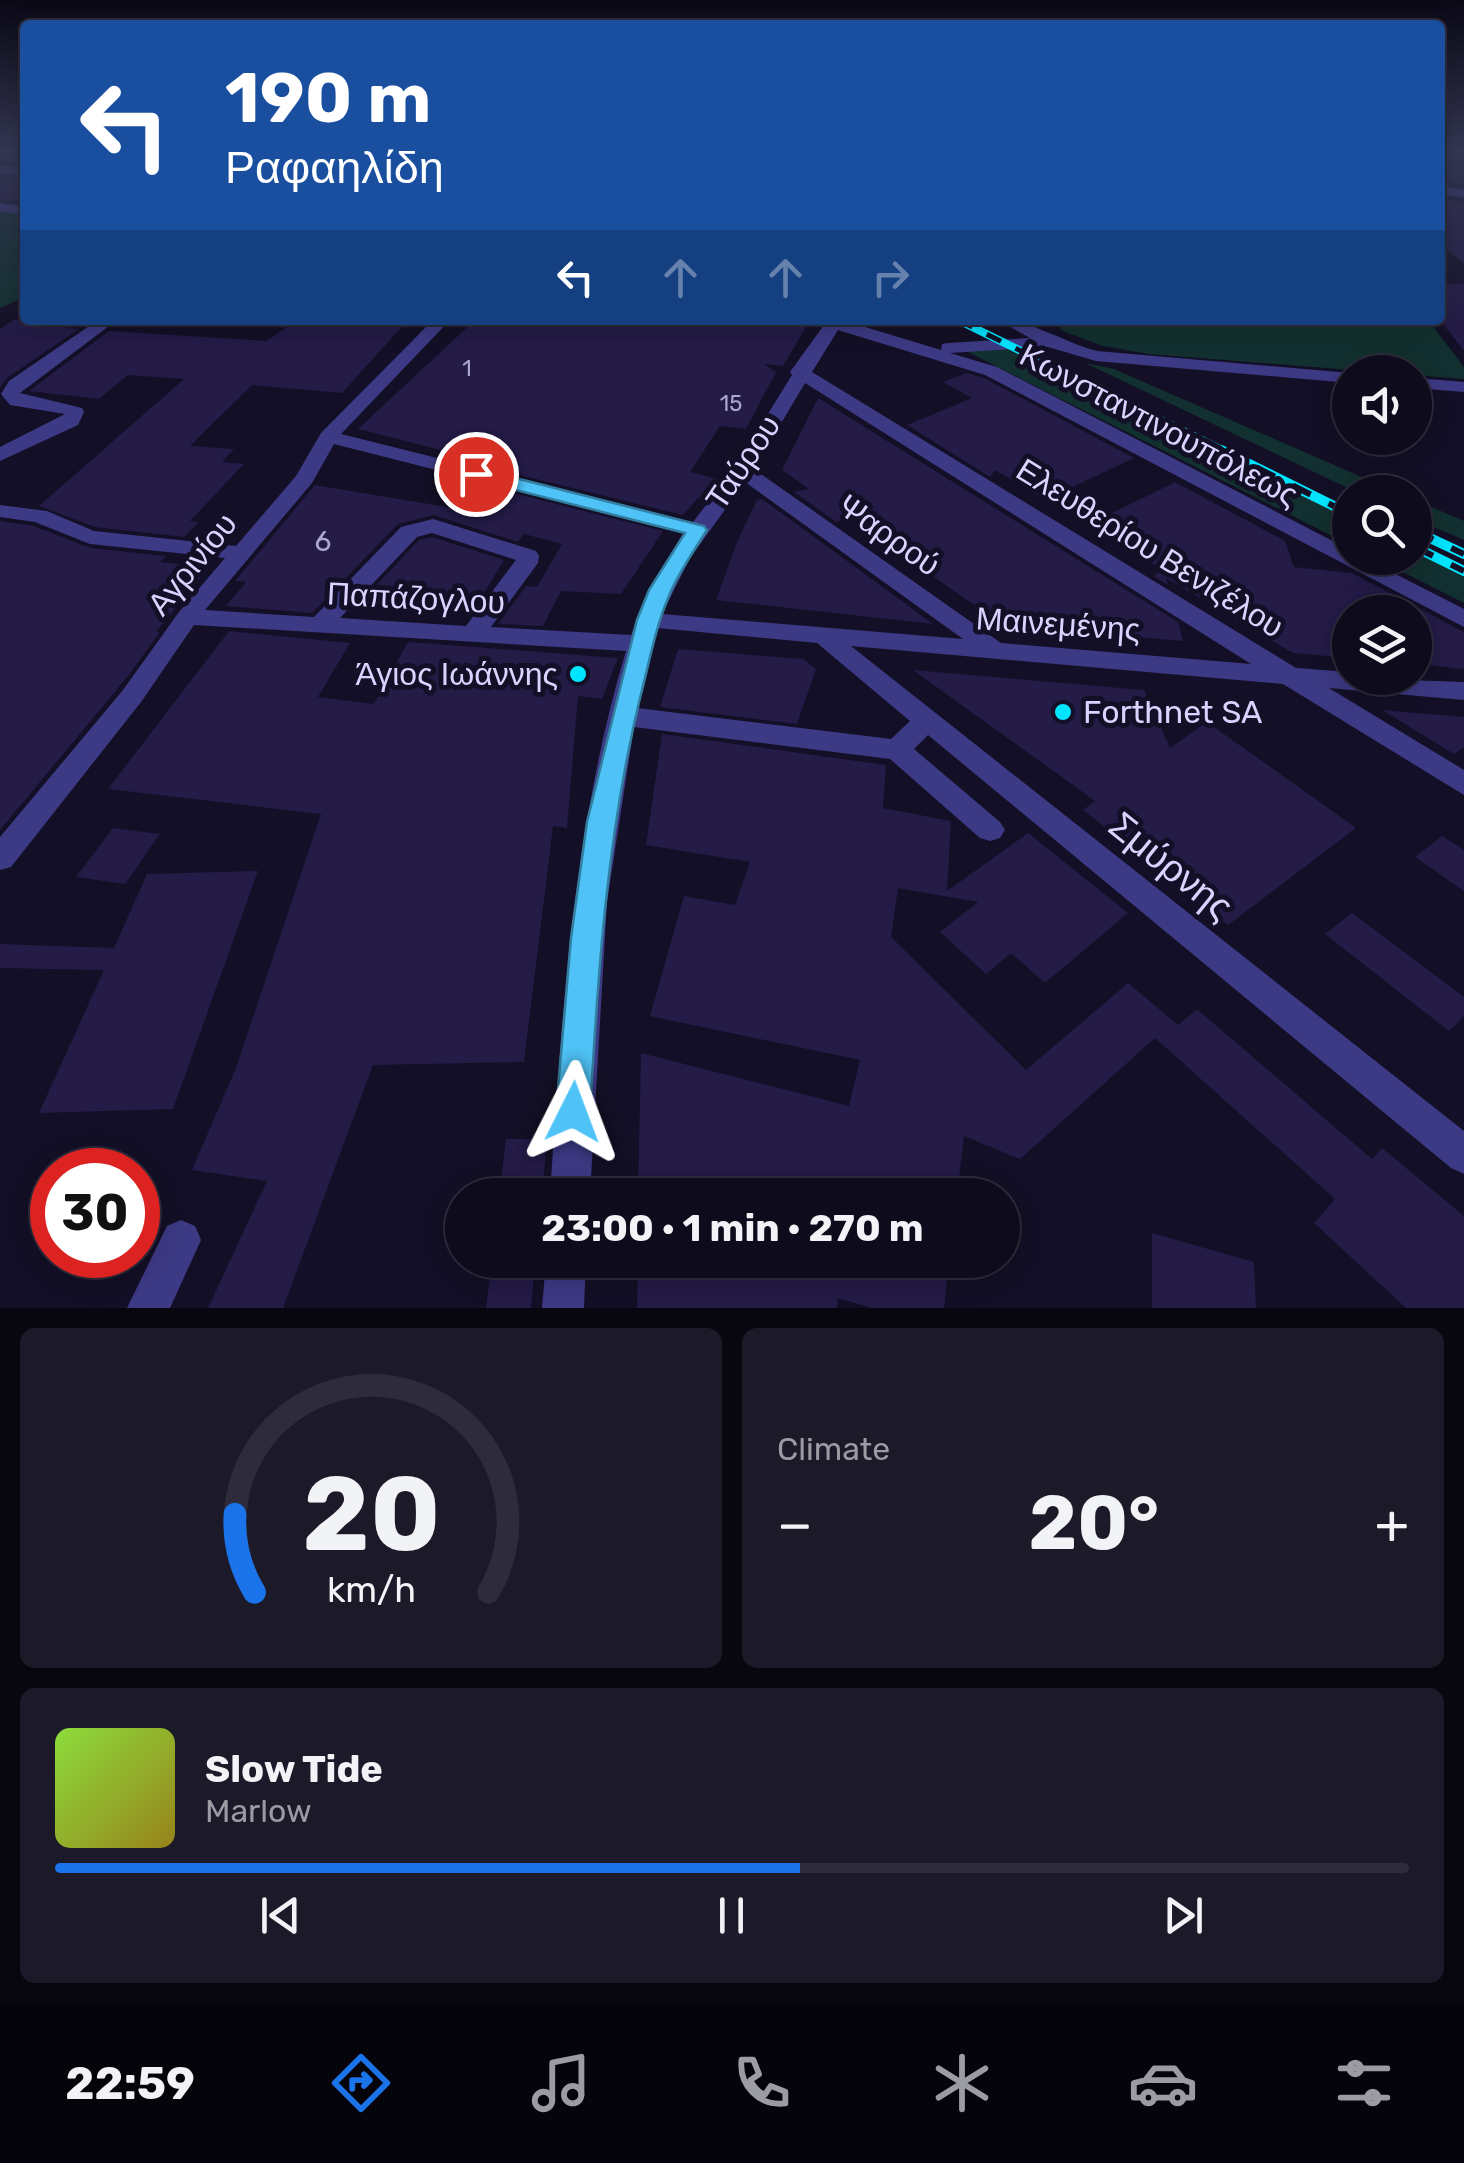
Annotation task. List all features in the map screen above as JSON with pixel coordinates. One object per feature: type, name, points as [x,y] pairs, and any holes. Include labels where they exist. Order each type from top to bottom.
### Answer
[{"type":"street","points":[[0,454],[59,430],[71,421],[74,412],[65,407],[17,402],[10,394],[16,385],[102,325]]},
{"type":"street","name":"Αγρινίου","points":[[0,858],[132,696],[187,617],[305,479],[328,436],[437,325]]},
{"type":"street","name":"Ταύρου","points":[[571,1178],[581,976],[600,822],[622,716],[645,632],[660,590],[697,530],[743,471],[827,325]]},
{"type":"street","points":[[844,325],[928,348],[1050,342]]},
{"type":"street","points":[[1016,325],[1074,351],[1136,362],[1332,377]]},
{"type":"street","name":"Κωνσταντινουπόλεως","points":[[928,348],[992,371],[1464,620]]},
{"type":"street","name":"Ελευθερίου Βενιζέλου","points":[[799,372],[1464,784]]},
{"type":"street","points":[[1432,384],[1464,386]]},
{"type":"street","points":[[328,436],[697,530]]},
{"type":"street","name":"Ψαρρού","points":[[743,471],[998,652]]},
{"type":"street","points":[[0,511],[38,516],[90,537],[242,552]]},
{"type":"street","points":[[320,625],[409,532],[426,526],[528,556],[527,563],[473,634]]},
{"type":"street","name":"Παπάζογλου","points":[[187,617],[473,634],[645,632]]},
{"type":"street","name":"Μαινεμένης","points":[[645,632],[827,639],[1464,691]]},
{"type":"street","name":"Σμύρνης","points":[[827,639],[1464,1155]]},
{"type":"street","points":[[622,716],[897,750],[990,830]]},
{"type":"street","points":[[897,750],[926,720]]},
{"type":"street","points":[[148,1308],[180,1240]]},
{"type":"street","points":[[563,1308],[565,1278]]},
{"type":"green space","points":[[0,211],[20,214],[20,299],[0,308]]},
{"type":"green space","points":[[1062,325],[1432,325],[1464,367],[1464,379],[1432,376],[1432,355],[1332,355],[1332,369],[1149,354],[1103,346],[1060,330]]},
{"type":"green space","points":[[1009,348],[1332,509],[1332,536],[966,351]]},
{"type":"green space","points":[[1085,363],[1114,369],[1357,475],[1332,475],[1332,481]]},
{"type":"green space","points":[[1432,507],[1464,521],[1464,540],[1432,526]]},
{"type":"green space","points":[[1432,560],[1464,576],[1464,603],[1409,575],[1432,575]]},
{"type":"building","points":[[1445,211],[1464,211],[1464,263],[1445,248]]},
{"type":"building","points":[[1445,283],[1464,284],[1464,351],[1444,325]]},
{"type":"building","points":[[20,320],[20,325],[69,325],[65,328],[79,329],[7,378],[0,388],[0,329]]},
{"type":"building","points":[[290,325],[403,325],[342,393],[252,385],[190,446],[234,449],[222,462],[244,464],[190,521],[199,522],[184,537],[95,527],[39,506],[184,379],[128,375],[99,399],[29,391],[109,331],[266,341]]},
{"type":"building","points":[[470,325],[807,325],[783,366],[764,364],[776,372],[746,429],[720,426],[690,472],[721,480],[705,500],[698,498],[683,515],[499,470],[508,462],[461,450],[456,454],[358,429]]},
{"type":"building","points":[[967,373],[984,378],[1134,458],[1045,500],[995,470],[990,477],[907,425],[972,398],[943,382]]},
{"type":"building","points":[[818,398],[1178,622],[1183,641],[1004,626],[849,517],[836,522],[794,492],[809,489],[782,470]]},
{"type":"building","points":[[1175,482],[1285,541],[1294,567],[1332,571],[1332,575],[1356,575],[1394,595],[1332,595],[1332,656],[1293,653],[1166,578],[1168,585],[1153,576],[1163,570],[1088,525]]},
{"type":"building","points":[[315,485],[453,508],[481,485],[663,531],[621,594],[561,591],[543,626],[498,624],[526,586],[537,587],[562,544],[524,534],[518,542],[434,515],[398,524],[312,613],[226,606],[246,582],[235,581]]},
{"type":"building","points":[[762,499],[933,624],[716,600],[737,542],[757,500]]},
{"type":"building","points":[[0,521],[34,526],[90,548],[166,556],[160,562],[210,567],[156,632],[160,632],[128,676],[0,830]]},
{"type":"building","points":[[432,537],[504,560],[476,606],[375,587],[419,540]]},
{"type":"building","points":[[1432,615],[1464,632],[1464,669],[1432,666]]},
{"type":"building","points":[[229,631],[350,643],[318,697],[374,704],[408,642],[618,658],[602,699],[578,696],[567,828],[553,826],[524,1062],[373,1065],[283,1308],[208,1308],[267,1181],[192,1170],[236,1068],[321,814],[108,789]]},
{"type":"building","points":[[678,649],[803,659],[816,669],[797,724],[660,707]]},
{"type":"building","points":[[913,670],[1144,690],[1170,748],[1207,722],[1356,828],[1228,925],[1083,810],[1095,801]]},
{"type":"building","points":[[1382,710],[1464,717],[1464,747],[1454,754]]},
{"type":"building","points":[[662,734],[886,765],[883,808],[951,821],[947,891],[1028,833],[1128,913],[1045,983],[1011,953],[986,974],[940,932],[978,902],[898,888],[891,937],[1026,1070],[1128,983],[1178,1025],[1197,1009],[1372,1159],[1382,1148],[1464,1216],[1464,1308],[1406,1308],[1314,1223],[1335,1199],[1155,1038],[1020,1159],[964,1136],[959,1178],[638,1178],[641,1053],[849,1106],[860,1060],[650,1016],[684,896],[735,905],[750,862],[646,845]]},
{"type":"building","points":[[113,828],[160,834],[125,884],[76,877]]},
{"type":"building","points":[[1442,836],[1464,850],[1464,891],[1415,857]]},
{"type":"building","points":[[258,871],[173,1109],[39,1113],[104,970],[0,968],[0,944],[114,948],[147,874]]},
{"type":"building","points":[[1352,913],[1464,997],[1464,1016],[1449,1031],[1325,934]]},
{"type":"building","points":[[506,1139],[547,1139],[544,1178],[501,1178]]},
{"type":"building","points":[[1152,1233],[1254,1262],[1256,1308],[1152,1308]]},
{"type":"building","points":[[490,1278],[534,1278],[531,1308],[486,1308]]},
{"type":"building","points":[[638,1278],[947,1278],[944,1308],[872,1308],[838,1298],[837,1308],[637,1308]]},
{"type":"railway","points":[[968,325],[1226,452]]},
{"type":"railway","points":[[1221,450],[1332,505]]},
{"type":"railway","points":[[1432,539],[1464,554]]},
{"type":"railway","points":[[1432,555],[1464,571]]},
{"type":"place","name":"Άγιος Ιωάννης","points":[[578,674]]},
{"type":"place","name":"Forthnet SA","points":[[1063,712]]},
{"type":"route","points":[[476,474],[697,530],[660,590],[648,620],[614,756],[600,822],[581,976],[573,1112]]}]
